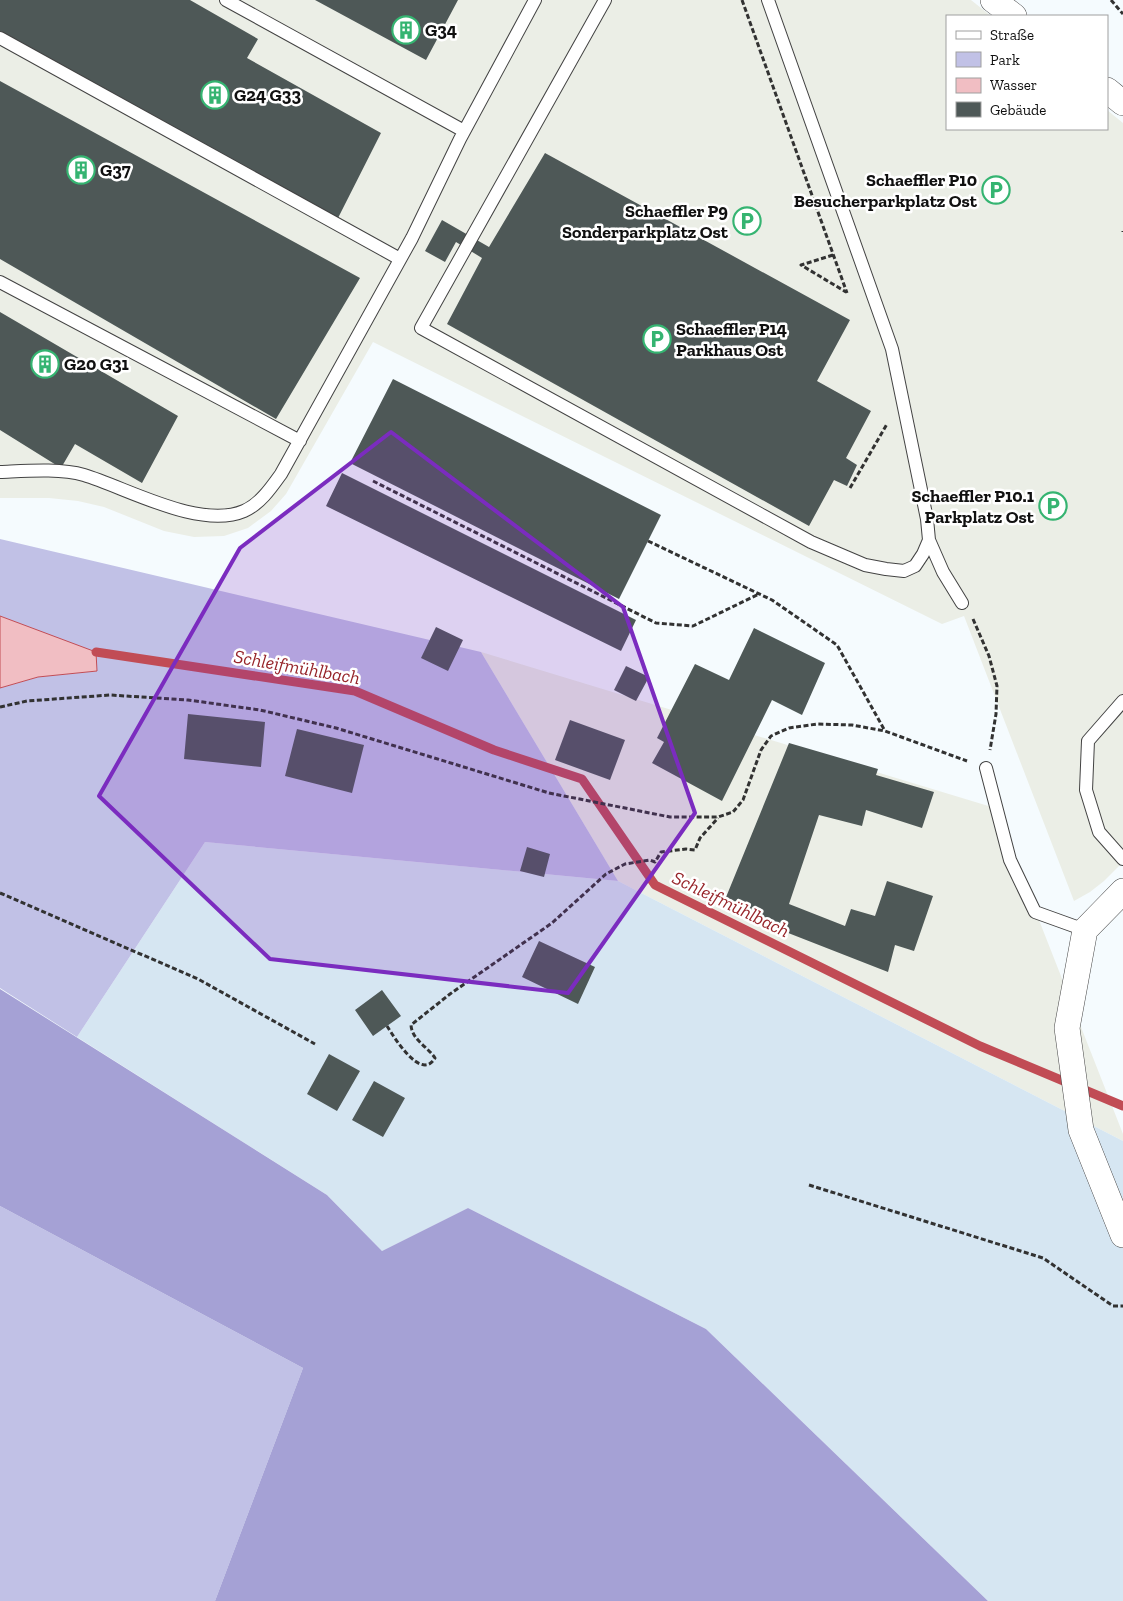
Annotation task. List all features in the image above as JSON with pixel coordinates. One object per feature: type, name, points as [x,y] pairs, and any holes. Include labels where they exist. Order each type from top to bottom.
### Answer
[{"type":"street","points":[[994,0],[1013,15]]},
{"type":"street","points":[[1108,91],[1123,103]]},
{"type":"street","points":[[1123,892],[1085,930],[1067,1028],[1081,1130],[1123,1235]]},
{"type":"lane","points":[[226,0],[464,130]]},
{"type":"lane","points":[[0,472],[81,474],[168,507],[227,517],[245,511],[264,497],[281,474],[300,441],[400,259],[464,130],[535,0]]},
{"type":"lane","points":[[604,0],[420,328],[810,542],[865,565],[904,571],[915,566],[923,554],[928,540],[927,519],[892,349],[768,0]]},
{"type":"lane","points":[[0,38],[400,259]]},
{"type":"lane","points":[[0,282],[300,441]]},
{"type":"lane","points":[[928,540],[943,572],[962,603]]},
{"type":"lane","points":[[1123,701],[1088,741],[1086,790],[1099,832],[1123,859]]},
{"type":"lane","points":[[986,768],[1010,860],[1036,912],[1085,930]]},
{"type":"path","points":[[742,0],[847,293]]},
{"type":"path","points":[[1111,0],[1123,14]]},
{"type":"path","points":[[833,255],[801,265],[880,313]]},
{"type":"path","points":[[850,488],[902,398]]},
{"type":"path","points":[[373,481],[656,623],[693,626],[759,594]]},
{"type":"path","points":[[648,541],[772,600],[837,645],[886,731]]},
{"type":"path","points":[[0,707],[27,701],[110,695],[188,700],[260,710],[336,728],[549,793],[670,818],[718,817],[733,812],[743,800],[761,750],[771,736],[789,728],[818,724],[852,725],[886,731],[986,768],[996,714],[997,686],[989,656],[976,624],[962,603]]},
{"type":"path","points":[[387,1026],[411,1058],[420,1065],[427,1065],[433,1062],[435,1058],[413,1035],[411,1025],[450,994],[552,923],[606,874],[625,864],[650,860],[655,862],[661,852],[686,849],[695,850],[700,838],[718,817]]},
{"type":"path","points":[[0,893],[198,979],[315,1044]]},
{"type":"path","points":[[809,1185],[1043,1258],[1113,1306],[1123,1306]]},
{"type":"highlighted area","points":[[391,432],[623,607],[695,813],[568,993],[270,959],[99,796],[240,548]]},
{"type":"shaded area","points":[[0,0],[971,0],[990,15],[946,15],[946,130],[1108,130],[1108,111],[1123,123],[1123,862],[1104,881],[1074,901],[964,616],[942,624],[373,342],[286,494],[271,511],[248,528],[224,536],[194,537],[164,531],[104,507],[78,501],[49,498],[0,498]]},
{"type":"shaded area","points":[[481,652],[995,808],[1123,1134],[1123,1141],[618,881]]},
{"type":"shaded area","points":[[205,842],[618,881],[1123,1141],[1123,1601],[988,1601],[706,1329],[468,1208],[382,1251],[327,1195],[77,1037]]},
{"type":"shaded area","points":[[0,989],[327,1195],[382,1251],[468,1208],[706,1329],[988,1601],[215,1601],[303,1368],[0,1206]]},
{"type":"green space","points":[[0,539],[481,652],[618,881],[205,842],[77,1037],[0,988],[0,688],[38,677],[97,671],[96,653],[0,616]]},
{"type":"green space","points":[[0,1206],[303,1368],[215,1601],[0,1601]]},
{"type":"water","points":[[0,616],[96,652],[97,671],[38,677],[0,688]]},
{"type":"building","name":"G24 G33","points":[[0,0],[190,0],[258,39],[247,58],[381,133],[337,220],[0,31]]},
{"type":"building","name":"G34","points":[[315,0],[458,0],[426,60]]},
{"type":"building","name":"G37","points":[[0,81],[360,278],[276,419],[0,259]]},
{"type":"building","name":"Schaeffler P14 Parkhaus Ost","points":[[545,153],[850,320],[817,381],[871,411],[846,458],[857,465],[847,486],[834,480],[809,526],[447,324],[482,258],[456,242],[445,262],[425,251],[442,220],[489,247]]},
{"type":"building","name":"G20 G31","points":[[0,312],[178,416],[142,483],[75,444],[61,468],[0,430]]},
{"type":"building","points":[[393,379],[661,515],[619,599],[350,463]]},
{"type":"building","points":[[342,473],[636,620],[621,651],[326,506]]},
{"type":"building","points":[[436,627],[463,640],[448,671],[421,658]]},
{"type":"building","points":[[754,628],[825,663],[802,715],[772,700],[722,801],[652,763],[664,742],[657,738],[695,664],[729,680]]},
{"type":"building","points":[[626,666],[649,677],[636,701],[614,690]]},
{"type":"building","points":[[188,714],[265,722],[261,767],[184,759]]},
{"type":"building","points":[[570,720],[625,740],[610,780],[555,760]]},
{"type":"building","points":[[297,729],[364,745],[352,793],[285,776]]},
{"type":"building","points":[[789,743],[878,769],[876,775],[934,792],[922,828],[866,810],[862,826],[819,815],[789,904],[845,926],[851,909],[875,916],[887,881],[933,896],[914,951],[895,945],[888,972],[722,907]]},
{"type":"building","points":[[527,847],[550,854],[544,877],[520,871]]},
{"type":"building","points":[[539,941],[595,967],[578,1004],[522,977]]},
{"type":"building","points":[[382,990],[401,1016],[373,1036],[355,1010]]},
{"type":"building","points":[[329,1054],[360,1071],[337,1111],[307,1094]]},
{"type":"building","points":[[374,1081],[405,1098],[383,1137],[352,1120]]},
{"type":"waterway","name":"Schleifmühlbach","points":[[96,652],[355,691],[494,750],[582,779],[655,885],[980,1046],[1123,1106]]},
{"type":"place","name":"G34","points":[[406,30]]},
{"type":"place","name":"G24 G33","points":[[215,95]]},
{"type":"place","name":"G37","points":[[81,170]]},
{"type":"place","name":"Schaeffler P10 Besucherparkplatz Ost","points":[[996,190]]},
{"type":"place","name":"Schaeffler P9 Sonderparkplatz Ost","points":[[747,221]]},
{"type":"place","name":"Schaeffler P14 Parkhaus Ost","points":[[657,339]]},
{"type":"place","name":"G20 G31","points":[[45,364]]},
{"type":"place","name":"Schaeffler P10.1 Parkplatz Ost","points":[[1053,506]]}]
